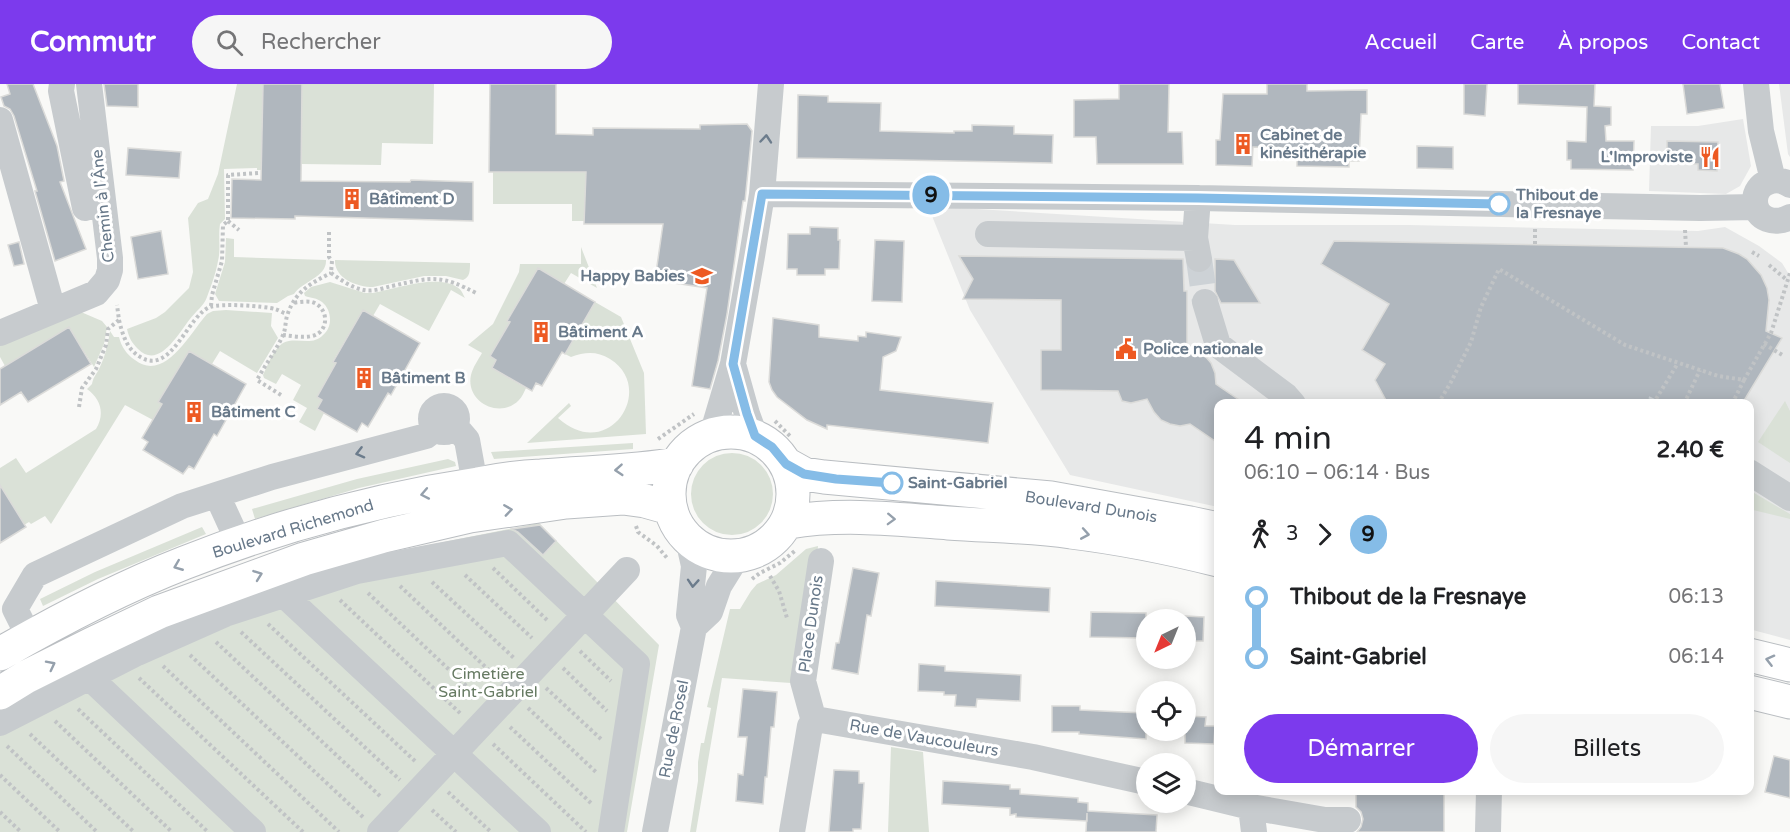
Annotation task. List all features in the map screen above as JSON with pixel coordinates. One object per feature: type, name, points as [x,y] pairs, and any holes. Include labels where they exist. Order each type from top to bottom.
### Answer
[{"type":"main road","points":[[707,422],[735,432],[762,426],[772,447],[792,453],[794,535],[776,537],[767,545],[749,554],[742,570],[704,550],[679,551],[678,526],[670,508],[665,453],[697,442],[707,422]]},
{"type":"main road","name":"Boulevard Richemond","points":[[0,654],[90,605],[143,580],[239,543],[349,510],[476,484],[539,476],[654,468],[665,453]]},
{"type":"main road","name":"Boulevard Dunois","points":[[792,453],[804,474],[1051,498],[1214,529]]},
{"type":"main road","name":"Boulevard Richemond","points":[[0,693],[26,677],[159,612],[304,559],[384,536],[470,516],[566,502],[623,498],[670,508]]},
{"type":"main road","name":"Boulevard Dunois","points":[[794,535],[807,519],[906,519],[1070,532],[1214,559]]},
{"type":"main road","points":[[1754,656],[1790,665]]},
{"type":"main road","points":[[1754,693],[1790,702]]},
{"type":"street","points":[[62,84],[61,91],[84,208]]},
{"type":"street","name":"Chemin à l'Âne","points":[[0,333],[96,293],[107,280],[110,258],[89,84]]},
{"type":"street","points":[[707,422],[733,364],[762,194],[771,84]]},
{"type":"street","points":[[1756,84],[1761,131],[1781,183],[1766,182],[1760,187],[1755,200],[1756,207],[1760,215],[1767,220],[1774,222],[1790,218]]},
{"type":"street","points":[[67,120],[93,116]]},
{"type":"street","points":[[0,120],[53,310]]},
{"type":"street","points":[[762,194],[1756,207]]},
{"type":"street","points":[[988,234],[1197,248],[1198,198]]},
{"type":"street","points":[[1205,302],[1218,345],[1289,399]]},
{"type":"street","points":[[733,364],[747,414],[762,426]]},
{"type":"street","points":[[29,637],[15,609],[35,575],[182,506],[272,477],[426,436],[445,427],[467,440],[476,484]]},
{"type":"street","points":[[1754,463],[1790,483]]},
{"type":"street","points":[[1754,475],[1790,498]]},
{"type":"street","points":[[217,495],[239,543]]},
{"type":"street","points":[[3,734],[60,692],[136,653],[225,614],[357,571],[508,543],[637,664],[611,832]]},
{"type":"street","name":"Rue de Rosel","points":[[655,832],[694,627],[689,615],[693,566],[679,551]]},
{"type":"street","name":"Place Dunois","points":[[814,721],[802,681],[820,561]]},
{"type":"street","points":[[375,828],[415,795],[627,570]]},
{"type":"street","name":"Rue de Rosel","points":[[694,627],[710,612],[719,586],[742,570]]},
{"type":"street","points":[[283,594],[538,832]]},
{"type":"street","points":[[669,612],[680,621],[694,627]]},
{"type":"street","points":[[89,678],[253,832]]},
{"type":"street","name":"Rue de Vaucouleurs","points":[[814,721],[821,720],[1033,757],[1136,780]]},
{"type":"street","points":[[792,832],[810,726],[814,721]]},
{"type":"street","points":[[1196,794],[1251,807],[1325,820],[1348,820]]},
{"type":"street","points":[[1488,832],[1489,795]]},
{"type":"street","points":[[1251,807],[1254,832]]},
{"type":"path","points":[[211,306],[222,261],[223,225],[228,220],[228,175],[258,174]]},
{"type":"path","points":[[228,220],[239,230]]},
{"type":"path","points":[[1535,228],[1535,244]]},
{"type":"path","points":[[1685,231],[1686,247]]},
{"type":"path","points":[[328,232],[329,257],[332,261],[331,273]]},
{"type":"path","points":[[1752,252],[1759,256]]},
{"type":"path","points":[[1769,265],[1787,280]]},
{"type":"path","points":[[1441,399],[1471,342],[1481,307],[1499,269],[1625,345],[1718,376],[1744,380]]},
{"type":"path","points":[[331,273],[346,283],[365,290],[424,279],[446,279],[477,294]]},
{"type":"path","points":[[281,395],[257,380],[283,335],[287,314],[300,291],[331,273]]},
{"type":"path","points":[[1734,399],[1771,333],[1790,273]]},
{"type":"path","points":[[107,280],[113,288],[123,337],[130,348],[147,361],[162,358],[173,349],[196,320],[211,306],[274,309],[287,314]]},
{"type":"path","points":[[283,335],[313,336],[319,333],[324,326],[326,319],[320,306],[313,302],[293,303]]},
{"type":"path","points":[[79,406],[82,388],[96,369],[106,345],[108,330],[120,320]]},
{"type":"path","points":[[1764,344],[1784,356]]},
{"type":"path","points":[[1656,399],[1678,363]]},
{"type":"path","points":[[1686,399],[1700,370]]},
{"type":"path","points":[[665,453],[707,422]]},
{"type":"path","points":[[762,426],[792,453]]},
{"type":"path","points":[[636,519],[636,529],[657,546],[679,551]]},
{"type":"path","points":[[742,570],[760,573],[780,563],[794,535]]},
{"type":"path","points":[[266,621],[415,795]]},
{"type":"path","points":[[240,632],[456,832]]},
{"type":"path","points":[[215,641],[415,795],[491,832]]},
{"type":"path","points":[[188,652],[375,828]]},
{"type":"path","points":[[160,664],[339,832]]},
{"type":"path","points":[[134,674],[303,832]]},
{"type":"path","points":[[60,692],[208,832]]},
{"type":"path","points":[[52,719],[172,832]]},
{"type":"path","points":[[28,732],[134,832]]},
{"type":"path","points":[[3,734],[97,832]]},
{"type":"path","points":[[0,775],[60,832]]},
{"type":"path","points":[[0,812],[21,832]]},
{"type":"shaded area","points":[[1779,84],[1790,84],[1790,157],[1788,154]]},
{"type":"shaded area","points":[[1743,119],[1751,166],[1740,186],[1726,194],[1649,191],[1651,126],[1698,126]]},
{"type":"shaded area","points":[[928,206],[1235,225],[1409,225],[1698,231],[1725,227],[1759,246],[1782,263],[1790,276],[1790,640],[1754,630],[1754,399],[1214,399],[1214,506],[1070,475],[970,310]]},
{"type":"green space","points":[[237,84],[263,84],[262,127],[265,170],[257,170],[257,168],[224,169],[225,219],[220,224],[219,256],[206,300],[167,348],[161,353],[146,354],[134,345],[127,329],[156,318],[189,288],[193,272],[188,218],[198,203],[208,199],[218,174]]},
{"type":"green space","points":[[302,84],[434,84],[433,144],[382,143],[381,165],[301,164]]},
{"type":"green space","points":[[493,172],[586,172],[584,221],[572,221],[572,204],[493,204]]},
{"type":"green space","points":[[226,238],[234,239],[234,257],[326,260],[325,266],[319,275],[294,294],[277,303],[219,301],[215,294],[225,262]]},
{"type":"green space","points":[[581,247],[597,288],[571,273],[564,284],[538,269],[507,320],[510,322],[490,356],[496,360],[492,368],[526,388],[520,399],[511,406],[494,408],[486,405],[473,393],[471,385],[472,372],[482,353],[468,345],[493,324],[519,272],[520,264],[581,264]]},
{"type":"green space","points":[[335,260],[470,263],[470,269],[463,280],[446,276],[424,276],[373,287],[354,283],[342,276],[338,272]]},
{"type":"green space","points":[[330,282],[365,293],[427,282],[449,283],[461,290],[465,298],[451,290],[429,331],[380,304],[373,316],[363,310],[333,361],[336,363],[317,397],[322,400],[324,413],[315,431],[299,422],[307,408],[293,400],[301,385],[282,374],[276,384],[264,378],[263,375],[274,353],[283,343],[293,340],[319,339],[326,332],[330,323],[328,309],[322,302],[305,296],[304,293],[311,287]]},
{"type":"green space","points":[[595,302],[621,317],[644,373],[646,434],[527,443],[569,403],[571,406],[558,418],[577,430],[594,432],[609,427],[621,417],[628,403],[629,387],[623,372],[610,359],[596,354],[586,353],[571,357],[565,354]]},
{"type":"green space","points":[[226,310],[272,313],[271,326],[278,338],[257,373],[220,351],[212,364],[189,351],[159,402],[162,404],[153,420],[125,405],[51,524],[45,516],[31,524],[29,522],[24,525],[0,491],[0,468],[16,458],[26,473],[96,429],[100,418],[100,407],[96,397],[87,389],[92,384],[103,361],[110,331],[114,337],[119,337],[121,344],[132,358],[146,365],[157,365],[176,353],[207,314]]},
{"type":"green space","points":[[81,312],[102,321],[107,327],[104,344],[94,367],[69,328],[5,366],[0,357],[0,342]]},
{"type":"green space","points":[[1785,401],[1790,411],[1790,463],[1758,442]]},
{"type":"green space","points":[[633,443],[633,449],[494,459],[491,452]]},
{"type":"green space","points":[[732,453],[748,457],[761,465],[769,478],[773,494],[769,510],[761,523],[748,531],[732,535],[716,531],[703,523],[695,510],[691,494],[695,478],[703,465],[716,457]]},
{"type":"green space","points":[[448,459],[455,462],[456,466],[359,488],[255,519],[252,509],[357,479]]},
{"type":"green space","points":[[1754,493],[1790,514],[1790,519],[1754,510]]},
{"type":"green space","name":"Cimetière Saint-Gabriel","points":[[539,523],[659,645],[627,832],[0,832],[0,712],[379,555]]},
{"type":"green space","points":[[202,527],[206,534],[98,579],[43,606],[40,599],[95,572]]},
{"type":"green space","points":[[818,546],[817,556],[811,556],[791,683],[722,678],[696,832],[690,832],[701,743],[704,743],[711,708],[707,707],[730,609],[740,609],[757,584],[776,575],[806,549]]},
{"type":"green space","points":[[891,747],[923,752],[929,832],[888,832]]},
{"type":"building","points":[[7,84],[33,84],[57,146],[64,181],[60,182],[86,249],[55,261],[14,116],[10,109],[4,106],[1,97],[10,94]]},
{"type":"building","points":[[104,84],[138,84],[138,107],[107,106]]},
{"type":"building","name":"Bâtiment D","points":[[263,84],[302,84],[301,181],[473,182],[473,221],[295,216],[295,219],[231,218],[232,179],[261,180]]},
{"type":"building","points":[[490,84],[556,84],[556,134],[593,135],[593,128],[700,129],[700,125],[747,124],[752,131],[745,201],[743,201],[727,314],[710,389],[692,386],[707,288],[655,280],[663,224],[584,224],[586,172],[489,172]]},
{"type":"building","points":[[1119,84],[1169,84],[1168,132],[1182,132],[1183,164],[1097,164],[1096,137],[1074,137],[1074,100],[1119,99]]},
{"type":"building","points":[[1267,84],[1307,84],[1307,91],[1367,90],[1367,114],[1361,114],[1359,161],[1349,161],[1349,167],[1297,166],[1297,148],[1253,147],[1252,166],[1216,165],[1216,140],[1220,140],[1223,94],[1267,94]]},
{"type":"building","points":[[1464,84],[1487,84],[1485,116],[1464,114]]},
{"type":"building","points":[[1518,84],[1595,84],[1594,106],[1611,107],[1611,125],[1605,126],[1606,141],[1634,141],[1633,170],[1571,169],[1571,160],[1567,160],[1567,141],[1586,142],[1587,107],[1518,104]]},
{"type":"building","points":[[1683,84],[1720,84],[1724,108],[1687,114]]},
{"type":"building","points":[[798,95],[828,96],[828,102],[881,103],[880,131],[954,133],[954,131],[972,131],[972,125],[1014,126],[1014,134],[1053,135],[1052,163],[797,158]]},
{"type":"building","points":[[1667,141],[1718,142],[1717,171],[1698,170],[1698,164],[1667,164]]},
{"type":"building","points":[[1417,146],[1453,147],[1453,169],[1417,168]]},
{"type":"building","points":[[128,148],[181,152],[179,178],[126,175]]},
{"type":"building","points":[[810,227],[838,228],[839,269],[825,269],[825,275],[797,275],[797,269],[787,269],[788,234],[810,234]]},
{"type":"building","points":[[161,231],[168,274],[138,279],[131,237]]},
{"type":"building","points":[[875,240],[904,241],[902,302],[872,301]]},
{"type":"building","points":[[1334,241],[1723,248],[1747,259],[1761,275],[1769,300],[1766,331],[1782,338],[1745,399],[1385,399],[1375,380],[1385,364],[1362,350],[1389,304],[1321,264]]},
{"type":"building","points":[[19,242],[24,264],[14,266],[8,245]]},
{"type":"building","name":"Police nationale","points":[[959,256],[1183,259],[1184,291],[1187,291],[1187,344],[1211,363],[1216,384],[1238,399],[1214,399],[1214,440],[1190,424],[1180,426],[1161,420],[1147,399],[1131,403],[1122,401],[1118,391],[1041,390],[1041,350],[1061,350],[1061,300],[963,299],[973,279]]},
{"type":"building","points":[[1215,259],[1234,260],[1260,303],[1221,303],[1215,291]]},
{"type":"building","name":"Bâtiment A","points":[[538,268],[595,302],[565,354],[562,352],[542,386],[536,383],[532,391],[492,368],[496,360],[490,356],[510,322],[507,321]]},
{"type":"building","name":"Bâtiment B","points":[[363,310],[420,343],[391,395],[388,393],[368,427],[362,423],[357,432],[317,409],[322,400],[317,397],[336,363],[333,362]]},
{"type":"building","points":[[773,318],[819,325],[819,337],[858,341],[858,336],[866,337],[866,332],[901,337],[896,351],[883,357],[880,390],[993,403],[988,443],[827,425],[827,429],[807,420],[777,397],[769,382]]},
{"type":"building","points":[[69,327],[91,364],[28,402],[21,392],[0,405],[0,369]]},
{"type":"building","name":"Bâtiment C","points":[[189,351],[246,384],[217,436],[214,434],[194,469],[189,466],[183,474],[143,450],[148,442],[142,438],[162,404],[158,402]]},
{"type":"building","points":[[0,485],[26,527],[0,543]]},
{"type":"building","points":[[540,525],[556,541],[543,555],[512,529]]},
{"type":"building","points":[[853,568],[879,573],[871,616],[867,615],[858,674],[832,669]]},
{"type":"building","points":[[936,581],[1050,588],[1049,612],[935,606]]},
{"type":"building","points":[[1091,612],[1136,613],[1136,638],[1090,637]]},
{"type":"building","points":[[1196,617],[1204,617],[1203,641],[1196,641]]},
{"type":"building","points":[[919,664],[945,666],[945,671],[1021,675],[1020,701],[977,699],[976,707],[955,706],[956,695],[918,691]]},
{"type":"building","points":[[743,689],[777,692],[763,804],[736,801],[738,774],[743,775],[747,737],[738,737]]},
{"type":"building","points":[[1052,706],[1080,706],[1080,710],[1136,713],[1136,738],[1079,734],[1079,732],[1052,732]]},
{"type":"building","points":[[1196,717],[1206,717],[1205,726],[1214,726],[1214,744],[1185,743],[1185,741],[1196,741]]},
{"type":"building","points":[[1774,756],[1790,760],[1790,798],[1765,792]]},
{"type":"building","points":[[834,770],[859,771],[859,783],[864,783],[861,829],[853,829],[853,832],[829,832]]},
{"type":"building","points":[[943,781],[1010,785],[1010,789],[1020,789],[1020,794],[1078,798],[1078,802],[1088,803],[1088,811],[1157,815],[1156,832],[1086,832],[1087,821],[1016,817],[1016,814],[1010,815],[1010,808],[942,804]]},
{"type":"building","points":[[1356,795],[1444,795],[1444,832],[1357,832],[1363,819],[1356,807]]},
{"type":"tunnel","points":[[1199,259],[1205,302]]},
{"type":"bus line","name":"9","points":[[892,483],[804,474],[786,464],[772,447],[755,436],[733,364],[762,194],[1198,198],[1499,204]]},
{"type":"place","name":"Cabinet de kinésithérapie","points":[[1243,144]]},
{"type":"place","name":"L'Improviste","points":[[1710,157]]},
{"type":"place","name":"Bâtiment D","points":[[352,199]]},
{"type":"place","name":"Thibout de la Fresnaye","points":[[1499,204]]},
{"type":"place","name":"Happy Babies","points":[[702,276]]},
{"type":"place","name":"Bâtiment A","points":[[541,332]]},
{"type":"place","name":"Police nationale","points":[[1126,349]]},
{"type":"place","name":"Bâtiment B","points":[[364,378]]},
{"type":"place","name":"Bâtiment C","points":[[194,412]]},
{"type":"place","name":"Saint-Gabriel","points":[[892,483]]}]
